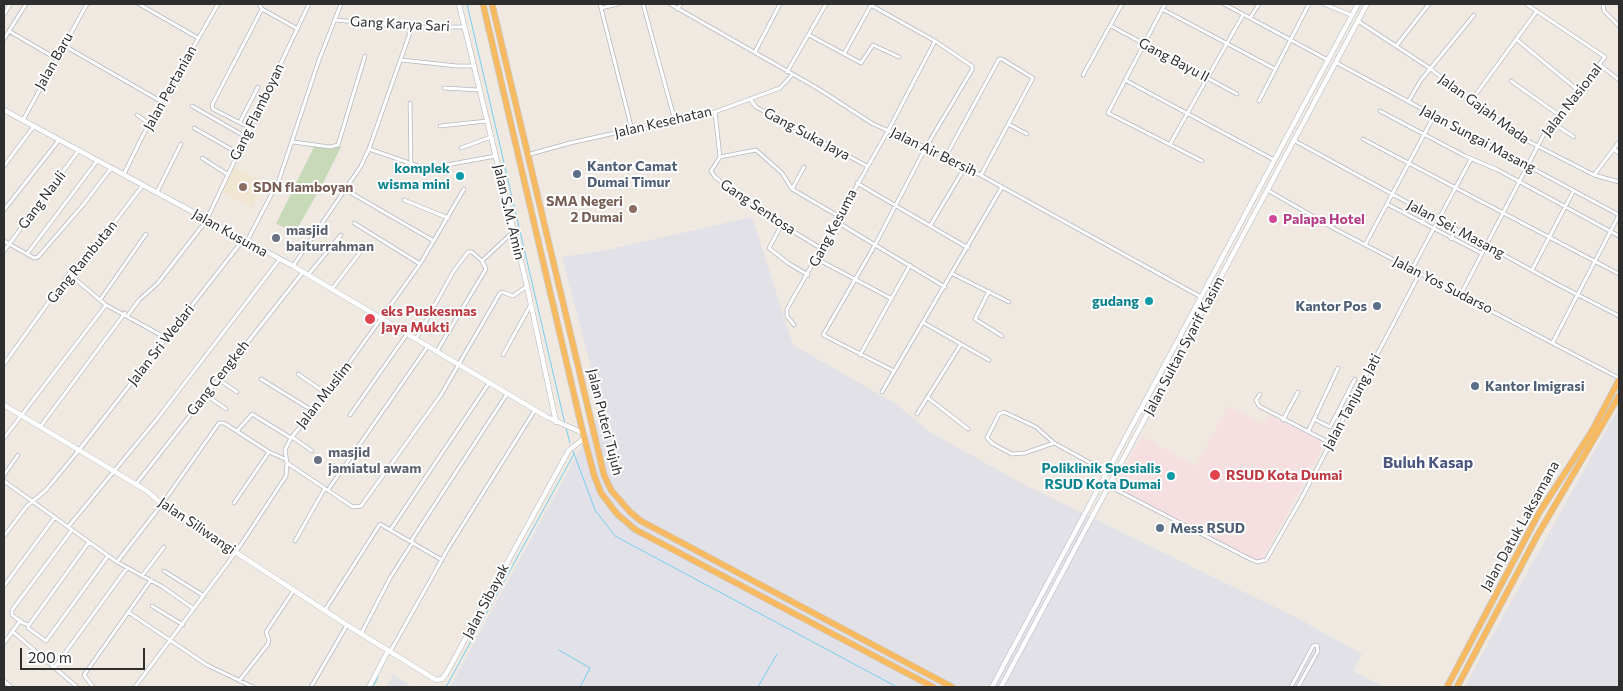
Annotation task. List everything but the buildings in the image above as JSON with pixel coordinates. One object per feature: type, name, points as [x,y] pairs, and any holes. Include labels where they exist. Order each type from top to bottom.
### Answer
[{"type":"highway","name":"Jalan Puteri Tujuh","points":[[483,4],[584,436],[597,484],[607,502],[622,520],[644,534],[933,687]]},
{"type":"highway","name":"Jalan Puteri Tujuh","points":[[492,4],[526,155],[607,483],[635,517],[747,579],[952,687]]},
{"type":"highway","name":"Jalan Datuk Laksamana","points":[[1447,687],[1539,513],[1592,431],[1619,379]]},
{"type":"highway","name":"Jalan Datuk Laksamana","points":[[1457,687],[1538,536],[1619,396]]},
{"type":"highway","points":[[1592,431],[1598,434]]},
{"type":"highway","points":[[743,586],[747,579]]},
{"type":"street","points":[[4,15],[10,4]]},
{"type":"street","points":[[4,39],[25,4]]},
{"type":"street","name":"Jalan Baru","points":[[22,120],[62,45],[87,4]]},
{"type":"street","points":[[140,4],[198,38]]},
{"type":"street","name":"Jalan Pertanian","points":[[124,174],[162,102],[218,4]]},
{"type":"street","points":[[260,4],[262,10],[296,28]]},
{"type":"street","name":"Gang Flamboyan","points":[[40,427],[126,314],[158,283],[206,220],[309,4]]},
{"type":"street","name":"Jalan Sri Wedari","points":[[4,536],[79,450],[245,241],[279,180],[316,67],[341,4]]},
{"type":"street","name":"Jalan S.M. Amin","points":[[459,4],[527,286],[556,422]]},
{"type":"street","points":[[618,4],[600,6],[632,130]]},
{"type":"street","points":[[643,4],[675,121]]},
{"type":"street","name":"Jalan Air Bersih","points":[[670,4],[755,52],[873,124],[889,129],[946,156],[1201,297]]},
{"type":"street","points":[[677,9],[681,4]]},
{"type":"street","points":[[755,52],[780,4]]},
{"type":"street","points":[[787,72],[826,4]]},
{"type":"street","points":[[844,54],[870,4],[935,41],[971,64],[972,69],[926,148],[856,280],[823,336],[894,371]]},
{"type":"street","points":[[1083,75],[1122,4]]},
{"type":"street","points":[[1165,4],[1108,113],[1202,161]]},
{"type":"street","points":[[1224,4],[1328,60]]},
{"type":"street","points":[[1250,18],[1259,4]]},
{"type":"street","points":[[1259,101],[1309,4]]},
{"type":"street","points":[[1324,4],[1352,15]]},
{"type":"street","name":"Jalan Sultan Syarif Kasim","points":[[992,687],[1358,4]]},
{"type":"street","name":"Jalan Sultan Syarif Kasim","points":[[1001,687],[1183,347],[1269,191],[1367,4]]},
{"type":"street","points":[[1397,45],[1429,4]]},
{"type":"street","name":"Jalan Nasional","points":[[1461,294],[1536,147],[1558,115],[1605,57],[1526,4]]},
{"type":"street","points":[[1603,4],[1604,10],[1619,25]]},
{"type":"street","points":[[1162,9],[1275,69]]},
{"type":"street","points":[[250,128],[213,109],[212,105],[262,10]]},
{"type":"street","points":[[1471,101],[1537,11]]},
{"type":"street","points":[[1170,144],[1243,14]]},
{"type":"street","points":[[1408,102],[1421,80],[1474,15]]},
{"type":"street","name":"Gang Karya Sari","points":[[335,20],[412,27],[464,27]]},
{"type":"street","name":"Jalan Gajah Mada","points":[[1358,20],[1397,45],[1508,130],[1536,147],[1594,175],[1619,182]]},
{"type":"street","name":"Gang Bayu II","points":[[1111,26],[1237,94]]},
{"type":"street","points":[[293,266],[346,190],[369,150],[412,27]]},
{"type":"street","points":[[9,31],[55,58]]},
{"type":"street","points":[[809,35],[862,63],[873,46],[899,57]]},
{"type":"street","points":[[1516,39],[1579,91]]},
{"type":"street","name":"Gang Kesuma","points":[[794,326],[788,319],[786,311],[838,222],[866,166],[889,129],[935,41]]},
{"type":"street","points":[[62,45],[162,102]]},
{"type":"street","points":[[293,142],[330,147],[338,145],[365,56]]},
{"type":"street","points":[[946,156],[999,59],[1017,68],[1034,78],[981,175]]},
{"type":"street","points":[[401,60],[474,66]]},
{"type":"street","name":"Jalan Sungai Masang","points":[[1336,62],[1573,192],[1619,215]]},
{"type":"street","points":[[1600,65],[1619,80]]},
{"type":"street","name":"Jalan Kesehatan","points":[[526,155],[570,143],[675,121],[684,117],[715,112],[780,88],[792,75]]},
{"type":"street","points":[[1125,80],[1274,160]]},
{"type":"street","points":[[1511,81],[1558,115]]},
{"type":"street","points":[[240,122],[258,87]]},
{"type":"street","points":[[444,88],[479,90]]},
{"type":"street","name":"Gang Suka Jaya","points":[[750,99],[756,107],[866,166]]},
{"type":"street","points":[[410,103],[411,165]]},
{"type":"street","points":[[192,106],[246,137]]},
{"type":"street","name":"Jalan Kusuma","points":[[4,110],[293,266],[507,394],[584,436]]},
{"type":"street","points":[[1380,111],[1471,159],[1519,180],[1619,236]]},
{"type":"street","points":[[715,112],[720,157],[756,150],[782,173],[792,189],[840,217]]},
{"type":"street","points":[[137,115],[150,124]]},
{"type":"street","points":[[1366,245],[1434,116]]},
{"type":"street","points":[[440,126],[487,121]]},
{"type":"street","points":[[1553,123],[1574,138]]},
{"type":"street","points":[[1010,125],[1027,134]]},
{"type":"street","points":[[4,166],[34,126]]},
{"type":"street","points":[[194,128],[238,153]]},
{"type":"street","points":[[461,148],[492,137]]},
{"type":"street","points":[[1363,139],[1501,214],[1619,274]]},
{"type":"street","points":[[4,210],[59,140]]},
{"type":"street","name":"Jalan Sei. Masang","points":[[1295,141],[1426,214],[1486,244],[1619,316]]},
{"type":"street","points":[[1594,175],[1619,142]]},
{"type":"street","points":[[157,192],[181,144]]},
{"type":"street","points":[[1614,149],[1619,153]]},
{"type":"street","name":"Gang Nauli","points":[[4,251],[80,150]]},
{"type":"street","points":[[369,150],[411,165],[435,167],[496,156]]},
{"type":"street","name":"Gang Sentosa","points":[[720,157],[712,168],[712,174],[753,207],[822,248]]},
{"type":"street","points":[[202,158],[227,174]]},
{"type":"street","points":[[1412,269],[1471,159]]},
{"type":"street","points":[[27,254],[98,160]]},
{"type":"street","points":[[4,241],[35,258],[40,255],[112,167]]},
{"type":"street","points":[[792,189],[804,167]]},
{"type":"street","points":[[930,226],[965,167]]},
{"type":"street","points":[[857,184],[968,248]]},
{"type":"street","name":"Gang Rambutan","points":[[4,364],[68,274],[107,232],[143,185]]},
{"type":"street","points":[[882,392],[953,274],[1002,187]]},
{"type":"street","name":"Jalan Muslim","points":[[236,552],[286,476],[287,461],[285,450],[291,437],[327,394],[382,319],[420,264],[464,189]]},
{"type":"street","points":[[346,190],[434,241]]},
{"type":"street","name":"Jalan Yos Sudarso","points":[[1269,191],[1366,245],[1553,342],[1619,379]]},
{"type":"street","points":[[1532,270],[1573,192]]},
{"type":"street","points":[[404,200],[448,218]]},
{"type":"street","points":[[1387,204],[1481,253]]},
{"type":"street","points":[[1422,223],[1426,214]]},
{"type":"street","points":[[1553,342],[1619,215]]},
{"type":"street","points":[[838,222],[945,287]]},
{"type":"street","points":[[354,223],[420,264]]},
{"type":"street","points":[[782,224],[769,248],[788,263],[808,275]]},
{"type":"street","points":[[1451,238],[1456,230]]},
{"type":"street","points":[[482,261],[514,232]]},
{"type":"street","points":[[100,300],[146,234]]},
{"type":"street","points":[[308,276],[341,234]]},
{"type":"street","points":[[331,290],[366,246]]},
{"type":"street","points":[[416,339],[463,258],[470,251],[482,261],[486,269],[436,351]]},
{"type":"street","points":[[817,259],[892,299]]},
{"type":"street","points":[[68,527],[214,348],[280,260]]},
{"type":"street","points":[[860,355],[910,265]]},
{"type":"street","name":"Gang Cengkeh","points":[[135,484],[302,272]]},
{"type":"street","name":"Jalan Tanjung Jati","points":[[1109,486],[1248,558],[1263,561],[1276,544],[1420,273]]},
{"type":"street","points":[[68,274],[106,304],[168,339]]},
{"type":"street","points":[[953,274],[1008,302]]},
{"type":"street","points":[[117,562],[162,504],[219,423],[224,422],[268,452],[287,461],[353,507],[359,508],[378,485],[459,365],[501,292],[513,296],[527,286]]},
{"type":"street","points":[[988,291],[974,319],[1002,336]]},
{"type":"street","points":[[4,438],[106,304]]},
{"type":"street","points":[[503,355],[530,306]]},
{"type":"street","points":[[924,323],[989,360]]},
{"type":"street","points":[[350,415],[407,334]]},
{"type":"street","points":[[1176,343],[1183,347]]},
{"type":"street","points":[[917,414],[961,344]]},
{"type":"street","points":[[295,541],[327,489],[428,346]]},
{"type":"street","points":[[5,353],[11,354]]},
{"type":"street","points":[[1308,432],[1338,368]]},
{"type":"street","points":[[298,374],[327,394]]},
{"type":"street","points":[[218,379],[237,392]]},
{"type":"street","points":[[261,379],[313,411]]},
{"type":"street","points":[[1314,419],[1330,427],[1355,379]]},
{"type":"street","points":[[391,529],[489,383]]},
{"type":"street","points":[[1283,420],[1298,392]]},
{"type":"street","points":[[361,634],[412,541],[507,394]]},
{"type":"street","points":[[1260,394],[1256,400],[1259,406],[1330,443]]},
{"type":"street","points":[[206,395],[226,409]]},
{"type":"street","points":[[928,397],[968,429]]},
{"type":"street","name":"Jalan Siliwangi","points":[[4,405],[135,484],[162,504],[389,651]]},
{"type":"street","points":[[369,687],[442,560],[535,410]]},
{"type":"street","points":[[1054,443],[1025,454],[1012,454],[987,438],[1003,411],[1039,429],[1054,443],[1108,472]]},
{"type":"street","points":[[237,431],[252,414],[312,451]]},
{"type":"street","points":[[568,427],[582,425]]},
{"type":"street","name":"Jalan Sibayak","points":[[389,651],[436,680],[443,678],[569,450],[584,436]]},
{"type":"street","points":[[234,503],[268,452]]},
{"type":"street","points":[[4,475],[18,454]]},
{"type":"street","points":[[4,481],[108,556],[151,580],[194,609]]},
{"type":"street","points":[[4,586],[55,517]]},
{"type":"street","points":[[325,610],[381,524],[442,560]]},
{"type":"street","points":[[29,625],[20,621],[12,614],[13,608],[72,530]]},
{"type":"street","points":[[89,542],[29,625],[28,628],[35,634],[46,641],[108,556]]},
{"type":"street","points":[[142,576],[164,547]]},
{"type":"street","points":[[135,687],[236,552]]},
{"type":"street","points":[[54,668],[127,568]]},
{"type":"street","points":[[164,571],[204,596]]},
{"type":"street","points":[[94,687],[84,675],[151,580]]},
{"type":"street","points":[[239,681],[268,644],[270,640],[266,632],[294,590]]},
{"type":"street","points":[[1044,591],[1051,595]]},
{"type":"street","points":[[152,606],[183,625]]},
{"type":"street","points":[[128,612],[170,642],[207,665],[253,687]]},
{"type":"street","points":[[4,643],[20,621]]},
{"type":"street","points":[[311,687],[347,625]]},
{"type":"street","points":[[12,632],[76,687]]},
{"type":"street","points":[[1291,687],[1313,646],[1317,645],[1318,651],[1298,687]]},
{"type":"street","points":[[4,681],[11,687]]},
{"type":"shaded area","name":"SDN flamboyan","points":[[234,167],[265,182],[252,208],[222,192]]},
{"type":"shaded area","points":[[752,217],[793,345],[896,404],[930,432],[1023,484],[1299,619],[1362,654],[1353,671],[1385,687],[450,687],[602,409],[562,257],[607,250]]},
{"type":"shaded area","name":"RSUD Kota Dumai","points":[[1228,406],[1264,425],[1269,415],[1325,443],[1263,558],[1255,559],[1118,489],[1116,484],[1142,436],[1196,466]]},
{"type":"shaded area","points":[[1619,407],[1619,687],[1465,687],[1487,645]]},
{"type":"shaded area","points":[[393,675],[413,687],[386,687]]},
{"type":"green space","points":[[315,145],[341,147],[294,234],[291,230],[276,224]]},
{"type":"waterway","points":[[467,4],[565,424]]},
{"type":"waterway","points":[[566,428],[570,443]]},
{"type":"waterway","points":[[573,451],[595,510],[615,536],[897,687]]},
{"type":"waterway","points":[[446,687],[574,454]]},
{"type":"waterway","points":[[559,650],[590,668],[580,687]]},
{"type":"waterway","points":[[758,687],[777,654]]},
{"type":"waterway","points":[[373,687],[378,677]]},
{"type":"place","name":"Kantor Camat Dumai Timur","points":[[577,174]]},
{"type":"place","name":"komplek wisma mini","points":[[460,176]]},
{"type":"place","name":"SDN flamboyan","points":[[243,187]]},
{"type":"place","name":"SMA Negeri 2 Dumai","points":[[633,209]]},
{"type":"place","name":"Palapa Hotel","points":[[1273,219]]},
{"type":"place","name":"masjid baiturrahman","points":[[276,238]]},
{"type":"place","name":"gudang","points":[[1149,301]]},
{"type":"place","name":"Kantor Pos","points":[[1377,306]]},
{"type":"place","name":"eks Puskesmas Jaya Mukti","points":[[370,319]]},
{"type":"place","name":"Kantor Imigrasi","points":[[1475,386]]},
{"type":"place","name":"masjid jamiatul awam","points":[[318,460]]},
{"type":"place","name":"RSUD Kota Dumai","points":[[1215,475]]},
{"type":"place","name":"Poliklinik Spesialis RSUD Kota Dumai","points":[[1171,476]]},
{"type":"place","name":"Mess RSUD","points":[[1160,528]]},
{"type":"district","name":"Buluh Kasap","points":[[1428,463]]}]
